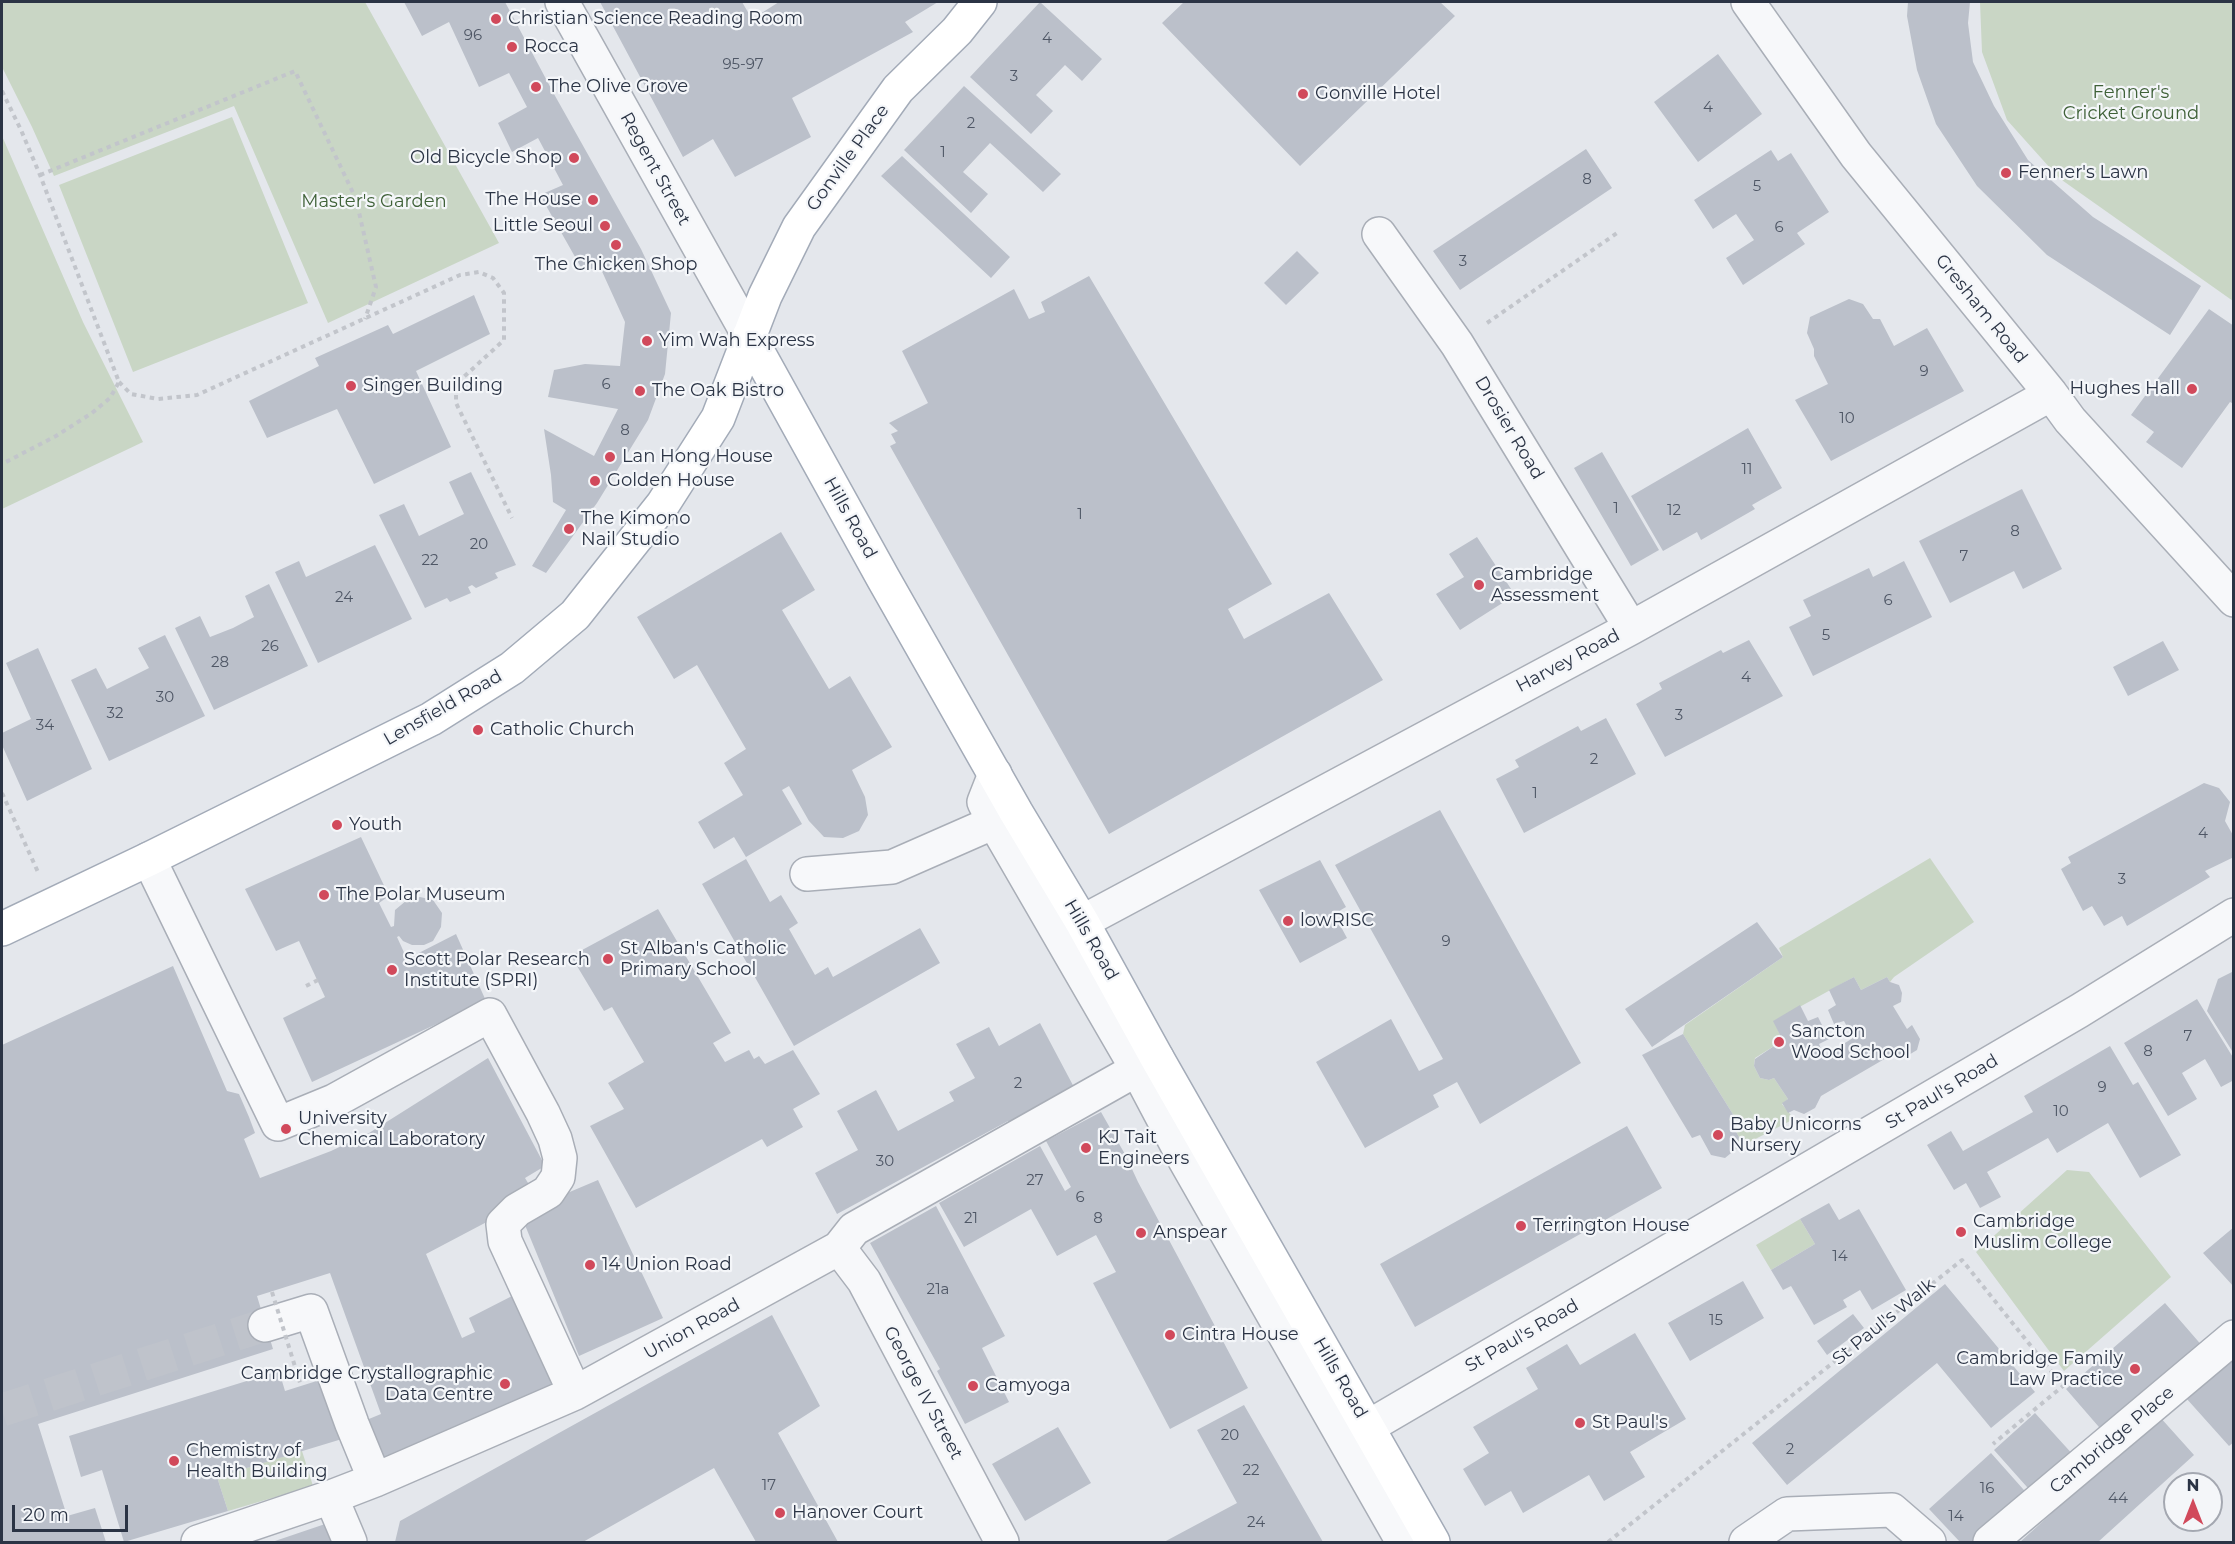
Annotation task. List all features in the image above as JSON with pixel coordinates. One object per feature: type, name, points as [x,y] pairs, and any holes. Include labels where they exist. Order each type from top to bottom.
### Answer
[{"type":"main road","name":"Gonville Place","points":[[749,336],[765,296],[799,227],[898,89],[957,31],[980,2]]},
{"type":"main road","name":"Hills Road","points":[[749,336],[995,774],[1005,817],[1082,922],[1147,1063],[1368,1427],[1409,1537]]},
{"type":"main road","name":"Lensfield Road","points":[[2,928],[149,859],[431,719],[512,668],[575,615],[663,504],[718,418],[749,336]]},
{"type":"street","name":"Regent Street","points":[[562,2],[749,336]]},
{"type":"street","name":"Gresham Road","points":[[1749,2],[1856,155],[2070,420],[2234,600]]},
{"type":"street","name":"Drosier Road","points":[[1379,234],[1457,344],[1631,628]]},
{"type":"street","name":"Harvey Road","points":[[1082,922],[1631,628],[2051,394]]},
{"type":"street","points":[[807,874],[892,867],[1005,817],[1147,1063],[1185,1160],[1409,1537]]},
{"type":"street","points":[[149,859],[278,1124],[334,1101],[490,1015],[543,1113],[555,1139],[560,1158],[558,1177],[548,1192],[517,1210],[503,1224],[505,1241],[575,1393]]},
{"type":"street","name":"St Paul's Road","points":[[1368,1427],[1967,1078],[2234,915]]},
{"type":"street","name":"Union Road","points":[[198,1542],[375,1480],[575,1393],[838,1248],[854,1229],[1147,1063]]},
{"type":"street","name":"George IV Street","points":[[838,1248],[864,1281],[1002,1542]]},
{"type":"street","points":[[266,1325],[311,1311],[375,1480]]},
{"type":"street","name":"Cambridge Place","points":[[1990,1542],[2234,1337]]},
{"type":"street","points":[[331,1497],[350,1542]]},
{"type":"street","points":[[1746,1542],[1787,1514],[1892,1510],[1929,1542]]},
{"type":"path","points":[[40,175],[295,72],[356,199],[376,286],[365,319]]},
{"type":"path","points":[[2,91],[40,175],[119,382],[131,394],[158,399],[197,395],[460,275],[479,273],[493,278],[504,293],[504,340],[456,384],[456,403],[512,518]]},
{"type":"path","points":[[1457,344],[1620,231]]},
{"type":"path","points":[[2,464],[56,436],[92,413],[110,398],[119,382]]},
{"type":"path","points":[[2,793],[54,905]]},
{"type":"path","points":[[306,986],[318,980]]},
{"type":"path","name":"St Paul's Walk","points":[[1608,1542],[1962,1260],[2063,1386],[1993,1444]]},
{"type":"path","points":[[272,1292],[301,1386]]},
{"type":"green space","name":"Master's Garden","points":[[2,2],[365,2],[499,243],[328,323],[234,106],[54,176],[2,67]]},
{"type":"green space","name":"Fenner's Cricket Ground","points":[[1980,2],[2233,2],[2233,301],[2059,178],[2007,120],[1982,52]]},
{"type":"green space","points":[[232,117],[308,303],[133,372],[59,185]]},
{"type":"green space","points":[[2,136],[83,322],[143,442],[2,509]]},
{"type":"green space","points":[[1930,858],[1974,922],[1890,982],[1887,977],[1861,990],[1854,977],[1774,1021],[1780,1035],[1772,1041],[1774,1046],[1755,1058],[1754,1066],[1760,1078],[1769,1080],[1774,1078],[1788,1099],[1782,1104],[1794,1119],[1736,1149],[1739,1137],[1729,1119],[1734,1116],[1683,1034],[1685,1025],[1783,957],[1779,948]]},
{"type":"green space","points":[[2067,1170],[2089,1172],[2171,1277],[2064,1371],[1976,1252]]},
{"type":"green space","points":[[1800,1219],[1815,1244],[1771,1270],[1756,1245]]},
{"type":"green space","points":[[302,1451],[313,1486],[228,1511],[217,1477]]},
{"type":"building","points":[[404,2],[505,2],[641,249],[671,313],[665,374],[648,420],[597,503],[546,573],[532,566],[566,510],[553,502],[544,429],[594,456],[618,409],[548,397],[554,370],[585,364],[620,366],[625,322],[600,267],[583,271],[540,195],[563,185],[538,138],[512,152],[498,123],[527,107],[509,73],[479,87],[449,22],[422,36]]},
{"type":"building","points":[[600,2],[742,2],[752,19],[779,2],[938,2],[905,22],[913,32],[792,98],[811,137],[735,177],[713,139],[683,157]]},
{"type":"building","points":[[1040,2],[1102,59],[1082,81],[1065,65],[1036,95],[1053,111],[1031,134],[970,77]]},
{"type":"building","name":"Gonville Hotel","points":[[1184,2],[1440,2],[1455,16],[1300,166],[1162,23]]},
{"type":"building","name":"Fenner's Lawn","points":[[1908,2],[1970,2],[1968,23],[1973,62],[1994,106],[2028,160],[2093,217],[2201,286],[2170,335],[2047,255],[1977,186],[1936,124],[1917,70],[1907,16]]},
{"type":"building","points":[[1718,54],[1762,114],[1698,162],[1654,102]]},
{"type":"building","points":[[964,86],[1061,174],[1043,192],[990,143],[963,172],[988,194],[971,213],[904,150]]},
{"type":"building","points":[[1586,149],[1612,188],[1460,290],[1433,251]]},
{"type":"building","points":[[1771,150],[1778,161],[1791,153],[1829,212],[1797,233],[1805,244],[1743,285],[1726,258],[1754,240],[1736,214],[1713,229],[1694,200]]},
{"type":"building","points":[[902,156],[1010,257],[991,278],[881,176]]},
{"type":"building","points":[[1297,251],[1319,273],[1286,305],[1264,283]]},
{"type":"building","points":[[1089,276],[1272,584],[1228,609],[1244,639],[1329,593],[1383,680],[1109,834],[890,446],[896,443],[891,434],[898,431],[889,423],[928,403],[902,351],[1014,289],[1029,319],[1045,312],[1041,302]]},
{"type":"building","name":"Singer Building","points":[[474,295],[490,334],[416,371],[451,447],[374,484],[337,409],[267,438],[249,401],[319,366],[315,358],[388,325],[393,334]]},
{"type":"building","points":[[1849,299],[1863,304],[1873,319],[1880,319],[1894,346],[1927,328],[1964,391],[1831,461],[1795,400],[1828,384],[1814,356],[1814,349],[1807,333],[1810,317]]},
{"type":"building","name":"Hughes Hall","points":[[2209,309],[2234,326],[2234,404],[2230,402],[2182,468],[2146,442],[2154,432],[2131,415]]},
{"type":"building","points":[[1748,428],[1782,488],[1752,505],[1755,509],[1701,540],[1697,532],[1663,551],[1631,496]]},
{"type":"building","points":[[1602,452],[1659,550],[1631,566],[1574,468]]},
{"type":"building","points":[[471,472],[516,565],[495,573],[498,578],[476,588],[472,585],[468,587],[471,593],[450,602],[447,598],[425,608],[379,515],[404,504],[419,536],[464,514],[449,482]]},
{"type":"building","points":[[2022,489],[2062,569],[2023,589],[2014,571],[1950,603],[1919,541]]},
{"type":"building","points":[[781,532],[815,590],[782,610],[829,689],[850,676],[892,747],[852,770],[865,797],[868,815],[859,831],[843,838],[824,837],[809,821],[789,786],[782,790],[802,824],[746,857],[734,837],[714,849],[698,822],[743,795],[724,763],[746,749],[697,665],[674,679],[637,617]]},
{"type":"building","name":"Cambridge Assessment","points":[[1477,537],[1515,595],[1460,630],[1436,594],[1464,577],[1449,554]]},
{"type":"building","points":[[375,545],[412,619],[318,663],[275,572],[299,561],[306,577]]},
{"type":"building","points":[[1904,561],[1932,617],[1813,676],[1789,627],[1811,616],[1803,600],[1869,568],[1873,577]]},
{"type":"building","points":[[269,584],[308,666],[214,710],[175,628],[200,616],[210,637],[233,628],[254,617],[245,596]]},
{"type":"building","points":[[165,635],[205,716],[109,761],[71,680],[96,668],[107,689],[149,668],[138,648]]},
{"type":"building","points":[[1749,640],[1783,696],[1665,757],[1636,704],[1662,689],[1659,683],[1721,650],[1723,653]]},
{"type":"building","points":[[2163,641],[2179,670],[2128,696],[2113,667]]},
{"type":"building","points":[[38,648],[92,769],[27,801],[2,745],[2,733],[31,719],[6,663]]},
{"type":"building","points":[[1606,718],[1636,774],[1524,833],[1496,779],[1519,767],[1515,760],[1578,726],[1581,731]]},
{"type":"building","points":[[2204,783],[2219,788],[2230,802],[2225,821],[2234,837],[2234,857],[2205,871],[2210,877],[2127,926],[2122,916],[2104,926],[2092,906],[2083,911],[2061,869],[2071,863],[2068,857]]},
{"type":"building","points":[[1440,810],[1581,1063],[1480,1124],[1457,1082],[1433,1095],[1439,1107],[1365,1148],[1316,1062],[1391,1019],[1419,1071],[1443,1059],[1335,865]]},
{"type":"building","name":"Scott Polar Research Institute (SPRI)","points":[[361,837],[389,896],[379,903],[391,927],[394,926],[395,910],[407,900],[420,897],[433,900],[442,913],[441,927],[433,941],[424,945],[412,945],[403,941],[399,936],[397,937],[407,959],[456,934],[486,1001],[312,1082],[283,1018],[325,997],[299,941],[276,951],[245,889]]},
{"type":"building","points":[[746,859],[770,902],[781,895],[798,923],[789,929],[815,975],[828,967],[833,977],[920,928],[940,963],[794,1046],[702,884]]},
{"type":"building","points":[[1320,860],[1346,907],[1334,914],[1347,938],[1300,963],[1259,890]]},
{"type":"building","points":[[658,909],[731,1033],[713,1043],[725,1062],[749,1050],[754,1059],[759,1056],[765,1064],[793,1050],[820,1094],[793,1109],[803,1127],[767,1147],[762,1139],[636,1208],[590,1126],[624,1109],[608,1083],[644,1062],[612,1007],[604,1011],[571,956]]},
{"type":"building","points":[[1757,922],[1783,957],[1652,1047],[1625,1009]]},
{"type":"building","name":"University Chemical Laboratory","points":[[173,966],[227,1091],[239,1094],[249,1117],[255,1133],[244,1139],[260,1178],[331,1151],[369,1133],[488,1058],[545,1166],[525,1178],[536,1196],[426,1254],[462,1338],[475,1332],[469,1318],[514,1295],[556,1391],[381,1465],[364,1421],[381,1414],[330,1273],[257,1296],[273,1349],[38,1424],[67,1516],[95,1508],[106,1542],[2,1542],[2,1045]]},
{"type":"building","points":[[2234,971],[2234,1054],[2207,1011],[2218,979]]},
{"type":"building","points":[[1854,977],[1861,990],[1887,977],[1890,982],[1899,985],[1902,993],[1901,1002],[1893,1006],[1907,1029],[1912,1025],[1920,1039],[1917,1050],[1902,1059],[1893,1054],[1821,1096],[1815,1108],[1804,1114],[1794,1110],[1788,1113],[1782,1103],[1788,1099],[1774,1078],[1769,1080],[1760,1078],[1754,1066],[1755,1059],[1774,1046],[1772,1041],[1780,1035],[1773,1021],[1800,1005],[1808,1021],[1818,1017],[1829,1039],[1819,1044],[1824,1056],[1853,1038],[1844,1021],[1834,1024],[1828,1010],[1836,1005],[1829,990]]},
{"type":"building","points":[[2197,999],[2234,1059],[2234,1080],[2221,1087],[2205,1059],[2182,1073],[2197,1099],[2168,1116],[2124,1043]]},
{"type":"building","points":[[1040,1023],[1076,1091],[1011,1126],[1008,1121],[837,1214],[815,1173],[858,1150],[837,1111],[876,1090],[898,1131],[954,1101],[949,1092],[975,1078],[956,1044],[989,1027],[999,1046]]},
{"type":"building","points":[[1683,1034],[1734,1116],[1729,1119],[1739,1137],[1736,1149],[1725,1158],[1711,1155],[1700,1135],[1692,1138],[1642,1055]]},
{"type":"building","points":[[2110,1046],[2133,1085],[2138,1082],[2181,1155],[2140,1178],[2108,1123],[2057,1153],[2048,1138],[1987,1172],[2001,1197],[1980,1208],[1966,1183],[1954,1190],[1927,1145],[1951,1131],[1963,1151],[2033,1112],[2024,1096]]},
{"type":"building","points":[[1101,1112],[1248,1388],[1170,1429],[1093,1283],[1116,1272],[1096,1235],[1057,1256],[1031,1209],[964,1247],[939,1203],[1040,1146],[1065,1191],[1071,1187],[1046,1141]]},
{"type":"building","name":"Terrington House","points":[[1627,1126],[1662,1188],[1415,1327],[1380,1264]]},
{"type":"building","name":"14 Union Road","points":[[598,1180],[663,1318],[579,1356],[520,1213]]},
{"type":"building","points":[[1829,1203],[1839,1220],[1859,1209],[1906,1290],[1872,1310],[1860,1290],[1843,1300],[1847,1307],[1814,1325],[1791,1286],[1783,1290],[1771,1270],[1815,1244],[1800,1219]]},
{"type":"building","points":[[936,1206],[1005,1336],[982,1348],[1009,1402],[965,1424],[937,1371],[940,1369],[870,1243]]},
{"type":"building","points":[[2234,1227],[2234,1287],[2203,1253]]},
{"type":"building","points":[[1743,1281],[1764,1318],[1690,1361],[1668,1323]]},
{"type":"building","points":[[1945,1284],[2035,1392],[1991,1428],[1937,1363],[1787,1485],[1752,1443]]},
{"type":"building","name":"Cambridge Family Law Practice","points":[[2165,1303],[2204,1348],[2105,1434],[2066,1389]]},
{"type":"building","points":[[1853,1314],[1864,1328],[1827,1355],[1817,1341]]},
{"type":"building","points":[[772,1315],[820,1406],[778,1433],[838,1542],[756,1542],[714,1468],[583,1542],[395,1542],[400,1521]]},
{"type":"building","name":"St Paul's","points":[[1635,1333],[1686,1419],[1630,1452],[1645,1477],[1604,1501],[1589,1475],[1523,1513],[1511,1491],[1485,1506],[1463,1469],[1489,1453],[1473,1427],[1538,1389],[1526,1368],[1567,1344],[1580,1365]]},
{"type":"building","points":[[2234,1355],[2234,1442],[2229,1446],[2186,1398]]},
{"type":"building","name":"Chemistry of Health Building","points":[[279,1371],[285,1391],[323,1379],[342,1439],[217,1477],[228,1511],[124,1542],[102,1470],[81,1477],[69,1436]]},
{"type":"building","points":[[1244,1405],[1323,1542],[1164,1542],[1237,1503],[1197,1430]]},
{"type":"building","points":[[2035,1413],[2076,1458],[2035,1496],[1994,1450]]},
{"type":"building","points":[[2159,1416],[2194,1455],[2175,1472],[2163,1472],[2163,1483],[2098,1542],[2020,1542]]},
{"type":"building","points":[[1058,1427],[1091,1483],[1025,1521],[992,1464]]},
{"type":"building","points":[[1991,1453],[2031,1498],[1981,1542],[1960,1542],[1929,1509]]},
{"type":"building","points":[[334,1521],[341,1542],[272,1542]]},
{"type":"tunnel","points":[[2,1410],[265,1325]]},
{"type":"place","name":"Christian Science Reading Room","points":[[496,19]]},
{"type":"place","name":"Rocca","points":[[512,47]]},
{"type":"place","name":"The Olive Grove","points":[[536,87]]},
{"type":"place","name":"Gonville Hotel","points":[[1303,94]]},
{"type":"place","name":"Old Bicycle Shop","points":[[574,158]]},
{"type":"place","name":"Fenner's Lawn","points":[[2006,173]]},
{"type":"place","name":"The House","points":[[593,200]]},
{"type":"place","name":"Little Seoul","points":[[605,226]]},
{"type":"place","name":"The Chicken Shop","points":[[616,245]]},
{"type":"place","name":"Yim Wah Express","points":[[647,341]]},
{"type":"place","name":"Singer Building","points":[[351,386]]},
{"type":"place","name":"Hughes Hall","points":[[2192,389]]},
{"type":"place","name":"The Oak Bistro","points":[[640,391]]},
{"type":"place","name":"Lan Hong House","points":[[610,457]]},
{"type":"place","name":"Golden House","points":[[595,481]]},
{"type":"place","name":"The Kimono Nail Studio","points":[[569,529]]},
{"type":"place","name":"Cambridge Assessment","points":[[1479,585]]},
{"type":"place","name":"Catholic Church","points":[[478,730]]},
{"type":"place","name":"Youth","points":[[337,825]]},
{"type":"place","name":"The Polar Museum","points":[[324,895]]},
{"type":"place","name":"lowRISC","points":[[1288,921]]},
{"type":"place","name":"St Alban's Catholic Primary School","points":[[608,959]]},
{"type":"place","name":"Scott Polar Research Institute (SPRI)","points":[[392,970]]},
{"type":"place","name":"Sancton Wood School","points":[[1779,1042]]},
{"type":"place","name":"University Chemical Laboratory","points":[[286,1129]]},
{"type":"place","name":"Baby Unicorns Nursery","points":[[1718,1135]]},
{"type":"place","name":"KJ Tait Engineers","points":[[1086,1148]]},
{"type":"place","name":"Terrington House","points":[[1521,1226]]},
{"type":"place","name":"Cambridge Muslim College","points":[[1961,1232]]},
{"type":"place","name":"Anspear","points":[[1141,1233]]},
{"type":"place","name":"14 Union Road","points":[[590,1265]]},
{"type":"place","name":"Cintra House","points":[[1170,1335]]},
{"type":"place","name":"Cambridge Family Law Practice","points":[[2135,1369]]},
{"type":"place","name":"Cambridge Crystallographic Data Centre","points":[[505,1384]]},
{"type":"place","name":"Camyoga","points":[[973,1386]]},
{"type":"place","name":"St Paul's","points":[[1580,1423]]},
{"type":"place","name":"Chemistry of Health Building","points":[[174,1461]]},
{"type":"place","name":"Hanover Court","points":[[780,1513]]}]
